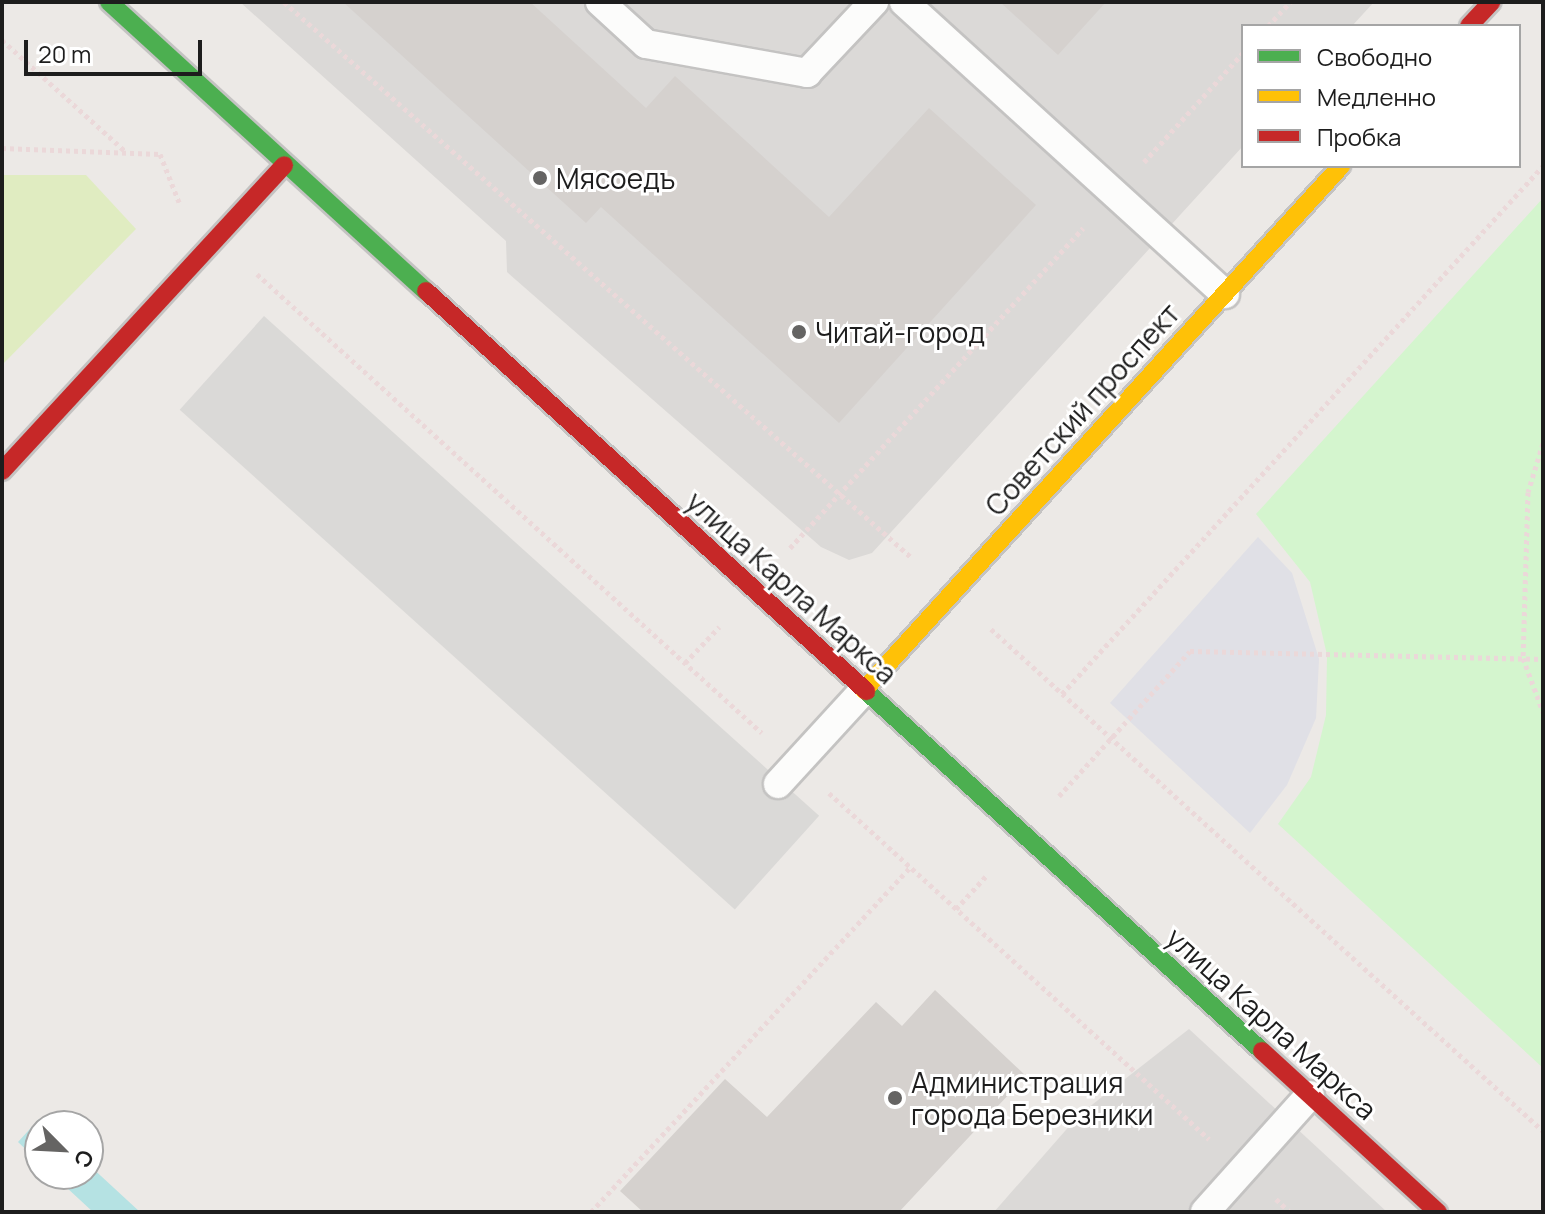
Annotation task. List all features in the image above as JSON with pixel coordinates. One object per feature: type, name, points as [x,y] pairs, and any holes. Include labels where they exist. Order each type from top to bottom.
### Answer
[{"type":"main road","name":"улица Карла Маркса","points":[[109,2],[284,165],[1438,1212]]},
{"type":"main road","points":[[1471,24],[1491,2]]},
{"type":"main road","points":[[2,471],[284,165]]},
{"type":"main road","name":"Советский проспект","points":[[864,690],[1339,168]]},
{"type":"lane","points":[[600,2],[646,44],[807,73],[874,2]]},
{"type":"lane","points":[[904,2],[1225,294]]},
{"type":"lane","points":[[788,775],[864,690]]},
{"type":"lane","points":[[1205,1212],[1310,1095]]},
{"type":"path","points":[[284,2],[952,593],[1543,1131]]},
{"type":"path","points":[[1270,24],[1290,2]]},
{"type":"path","points":[[2,40],[127,153]]},
{"type":"path","points":[[840,493],[1241,55]]},
{"type":"path","points":[[2,148],[160,154],[180,204],[788,775],[910,867],[1290,1212]]},
{"type":"path","points":[[1062,694],[1543,166]]},
{"type":"path","points":[[1543,443],[1528,492],[1523,658],[1543,712]]},
{"type":"path","points":[[956,909],[1190,651],[1543,659]]},
{"type":"path","points":[[591,1212],[910,867]]},
{"type":"shaded area","points":[[240,2],[1374,2],[1354,24],[1241,24],[1241,148],[872,553],[849,560],[821,547],[507,272],[506,241]]},
{"type":"shaded area","points":[[264,316],[819,816],[735,909],[180,410]]},
{"type":"shaded area","points":[[1258,537],[1292,573],[1319,659],[1316,718],[1287,785],[1250,833],[1110,703]]},
{"type":"shaded area","points":[[1189,1029],[1387,1212],[994,1212],[1079,1115]]},
{"type":"green space","points":[[2,175],[86,175],[136,229],[2,365]]},
{"type":"green space","points":[[1543,198],[1543,1068],[1278,824],[1311,777],[1326,715],[1327,655],[1310,582],[1256,514]]},
{"type":"water","points":[[104,1179],[140,1212],[93,1212],[69,1190],[104,1190]]},
{"type":"building","points":[[343,2],[530,2],[646,108],[675,76],[829,217],[929,108],[1036,205],[839,423],[601,207],[586,223]]},
{"type":"building","points":[[1000,2],[1106,2],[1058,55]]},
{"type":"building","name":"Администрация города Березники","points":[[935,990],[1026,1076],[899,1212],[643,1212],[620,1191],[725,1079],[767,1117],[876,1002],[902,1026]]},
{"type":"traffic: fast","points":[[109,2],[426,291]]},
{"type":"traffic: fast","points":[[866,691],[1262,1051]]},
{"type":"traffic: slow","points":[[864,690],[1339,168]]},
{"type":"traffic: jam","points":[[1471,24],[1491,2]]},
{"type":"traffic: jam","points":[[2,471],[284,165]]},
{"type":"traffic: jam","points":[[426,291],[866,691]]},
{"type":"traffic: jam","points":[[1262,1051],[1438,1212]]},
{"type":"place","name":"Мясоедъ","points":[[540,178]]},
{"type":"place","name":"Читай-город","points":[[799,332]]},
{"type":"place","name":"Администрация города Березники","points":[[895,1098]]}]
